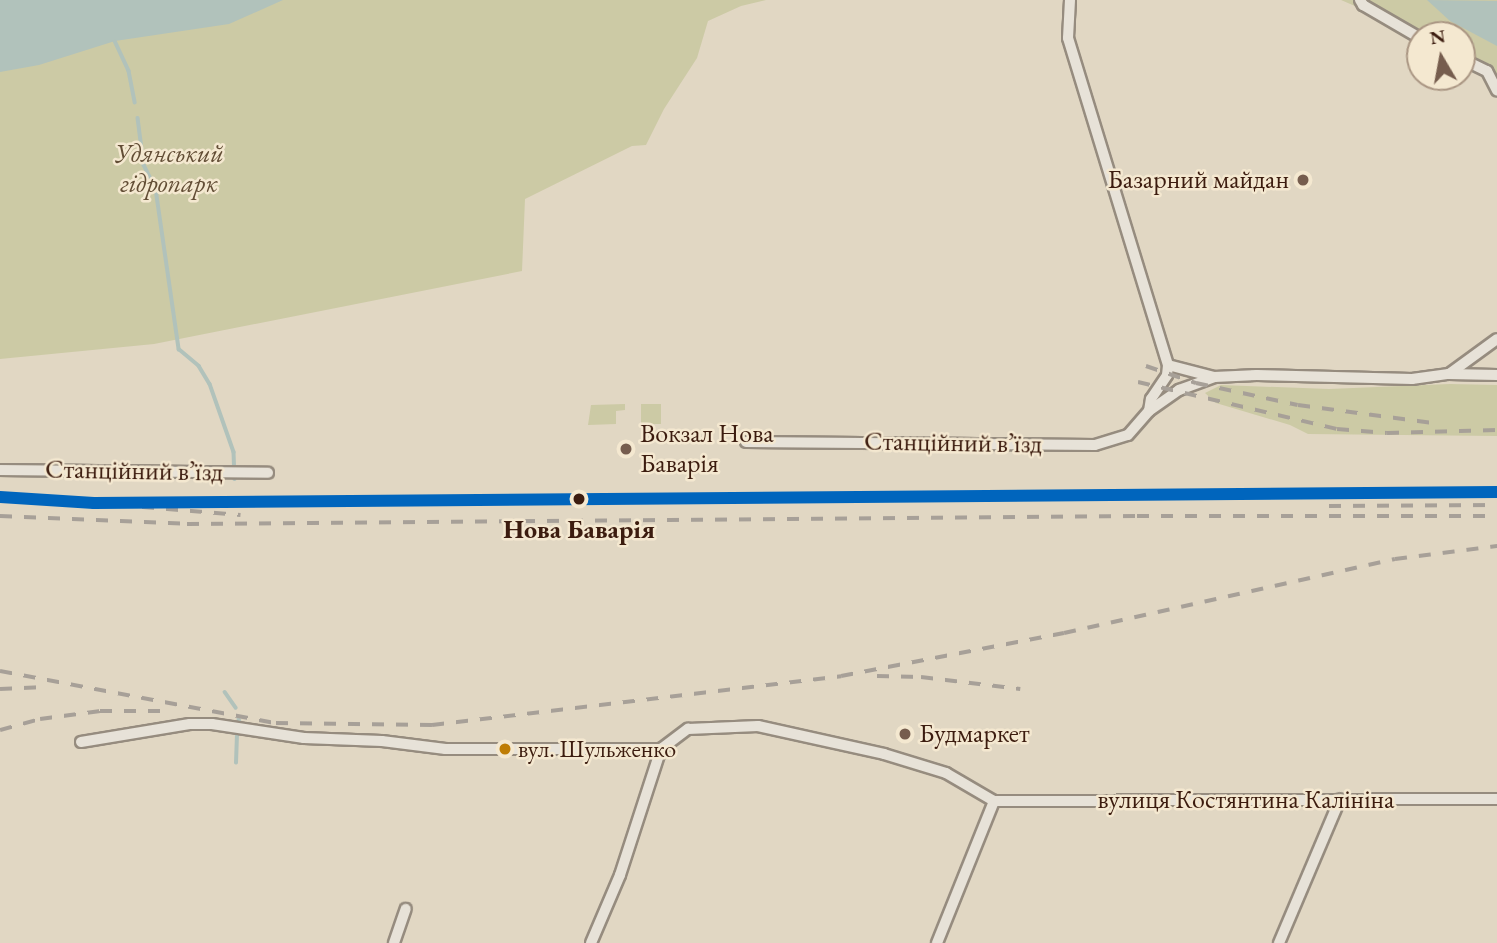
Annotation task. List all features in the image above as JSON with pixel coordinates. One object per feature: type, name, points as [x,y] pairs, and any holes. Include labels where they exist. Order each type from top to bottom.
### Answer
[{"type":"street","points":[[1070,0],[1068,38],[1168,365],[1167,375],[1151,398],[1149,411]]},
{"type":"street","points":[[1360,0],[1363,5],[1406,30]]},
{"type":"street","points":[[1476,66],[1487,71],[1497,90]]},
{"type":"street","points":[[1449,374],[1497,339]]},
{"type":"street","points":[[1168,365],[1214,377]]},
{"type":"street","points":[[1149,411],[1178,390],[1214,377],[1257,375],[1412,379],[1449,374],[1497,376]]},
{"type":"street","name":"Станційний в’їзд","points":[[746,442],[1094,445],[1128,435],[1149,411]]},
{"type":"street","name":"Станційний в’їзд","points":[[0,470],[268,472]]},
{"type":"street","points":[[81,742],[190,724],[212,723],[304,738],[382,741],[445,749],[661,749]]},
{"type":"street","points":[[591,943],[620,875],[661,749],[688,729],[758,726],[884,754],[934,769],[995,801],[937,943]]},
{"type":"street","points":[[1279,943],[1340,799]]},
{"type":"street","name":"вулиця Костянтина Калініна","points":[[995,801],[1497,799]]},
{"type":"street","points":[[394,943],[406,909]]},
{"type":"green space","name":"Удянський гідропарк","points":[[0,0],[766,0],[741,6],[708,21],[697,58],[664,109],[646,145],[632,146],[525,199],[522,271],[154,344],[0,359]]},
{"type":"green space","points":[[1341,0],[1497,0],[1497,78],[1489,66],[1476,60],[1476,21],[1406,21],[1406,28]]},
{"type":"green space","points":[[1450,384],[1497,385],[1497,436],[1308,434],[1290,425],[1216,403],[1205,393],[1221,385],[1329,389]]},
{"type":"green space","points":[[625,404],[625,410],[616,411],[616,424],[588,425],[591,405]]},
{"type":"green space","points":[[641,404],[661,404],[661,424],[641,424]]},
{"type":"shaded area","points":[[0,0],[283,0],[229,24],[115,41],[39,65],[0,72]]},
{"type":"shaded area","points":[[1427,0],[1497,1],[1497,46],[1476,35],[1476,21],[1450,21]]},
{"type":"waterway","points":[[115,41],[129,71],[135,102]]},
{"type":"waterway","points":[[138,118],[144,165],[156,189],[179,349],[199,366],[210,384],[234,452],[235,479]]},
{"type":"waterway","points":[[225,692],[236,708]]},
{"type":"waterway","points":[[236,763],[237,735]]},
{"type":"railway","points":[[1146,366],[1196,383],[1298,405],[1433,423]]},
{"type":"railway","points":[[1138,382],[1337,429],[1387,433],[1497,430]]},
{"type":"railway","points":[[94,503],[241,515]]},
{"type":"railway","points":[[1329,506],[1497,505]]},
{"type":"railway","points":[[0,516],[187,524],[1137,516],[1497,516]]},
{"type":"railway","points":[[0,671],[276,723],[432,725],[841,676],[1064,633],[1395,559],[1497,546]]},
{"type":"railway","points":[[877,676],[921,677],[1020,689]]},
{"type":"railway","points":[[0,689],[45,687]]},
{"type":"railway","points":[[0,730],[40,719],[100,711],[169,711]]},
{"type":"transit line","points":[[0,497],[94,503],[1497,492]]},
{"type":"place","name":"Базарний майдан","points":[[1303,180]]},
{"type":"place","name":"Вокзал Нова Баварія","points":[[626,449]]},
{"type":"place","name":"Нова Баварія","points":[[579,499]]},
{"type":"place","name":"Будмаркет","points":[[905,734]]},
{"type":"place","name":"вул. Шульженко","points":[[505,749]]}]
